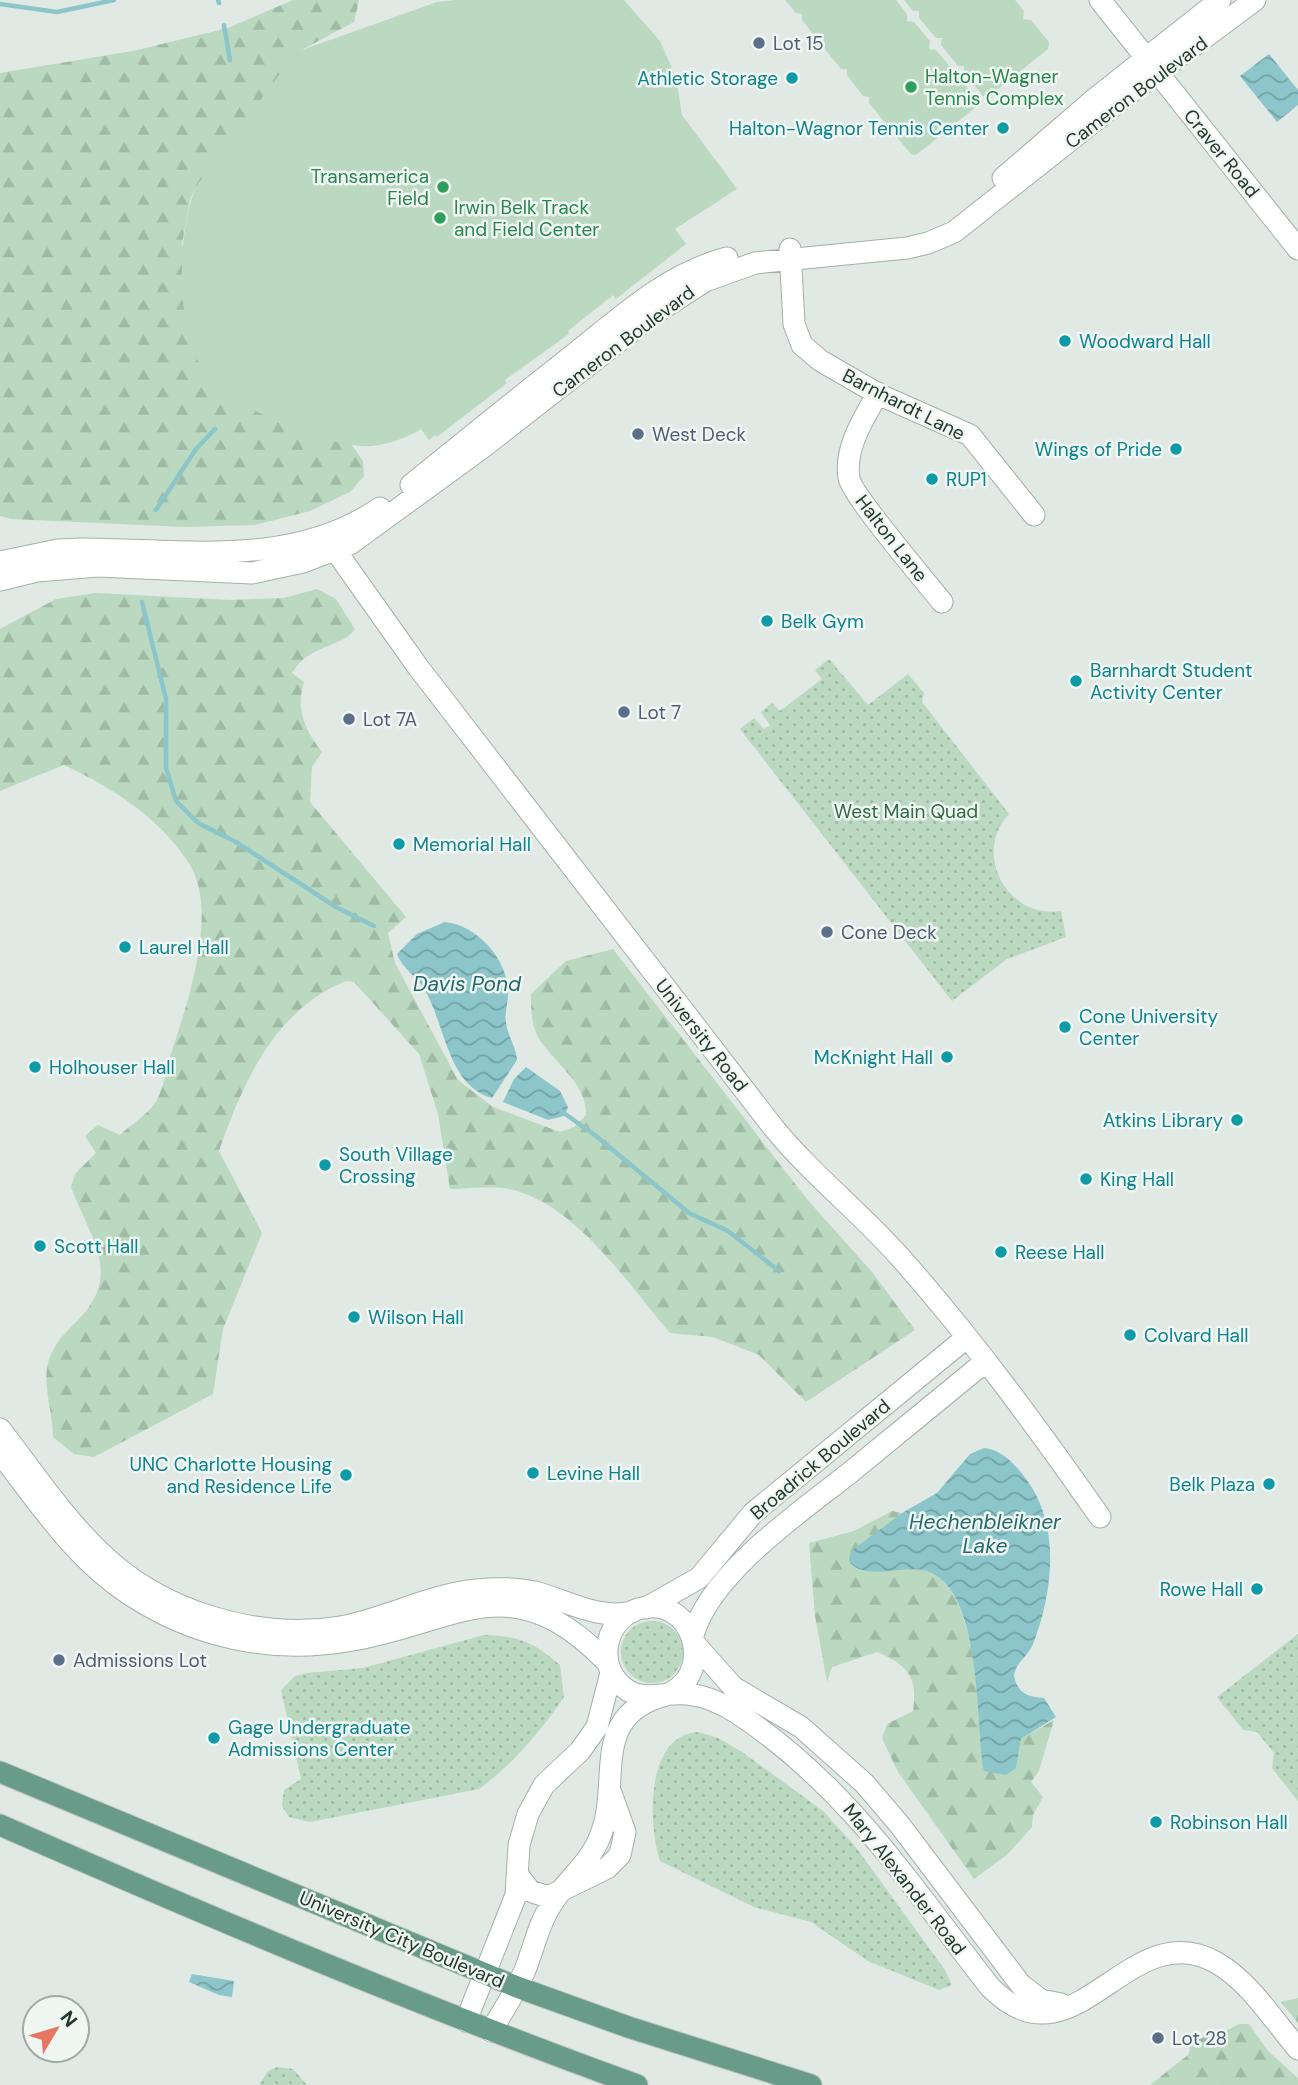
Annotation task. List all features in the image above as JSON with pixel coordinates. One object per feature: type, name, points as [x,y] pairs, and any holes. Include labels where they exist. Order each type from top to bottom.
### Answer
[{"type":"main road","name":"University City Boulevard","points":[[0,1772],[517,1987],[628,2027],[811,2085]]},
{"type":"main road","points":[[0,1825],[260,1938],[491,2031],[638,2085]]},
{"type":"street","name":"Craver Road","points":[[1100,0],[1298,249]]},
{"type":"street","name":"Cameron Boulevard","points":[[0,580],[37,571],[98,566],[252,573],[273,571],[398,511],[672,300],[730,270],[790,254],[907,248],[949,235],[1152,66],[1220,0]]},
{"type":"street","name":"Cameron Boulevard","points":[[1152,66],[1255,0]]},
{"type":"street","name":"Barnhardt Lane","points":[[790,254],[797,339],[821,361],[878,393],[970,435],[1034,515]]},
{"type":"street","name":"Halton Lane","points":[[878,393],[850,453],[849,481],[942,602]]},
{"type":"street","name":"Cameron Boulevard","points":[[0,562],[58,550],[244,552],[294,544],[330,543]]},
{"type":"street","name":"University Road","points":[[330,543],[418,667],[782,1138],[812,1173],[880,1234],[1042,1433],[1100,1517]]},
{"type":"street","name":"Broadrick Boulevard","points":[[466,2021],[516,1895],[519,1845],[532,1807],[548,1780],[576,1756],[591,1737],[602,1715],[609,1667],[607,1647],[611,1632],[620,1620],[699,1578],[753,1513],[966,1338]]},
{"type":"street","name":"Broadrick Boulevard","points":[[491,2031],[517,1987],[542,1922],[582,1869],[598,1842],[607,1815],[610,1754],[618,1731],[637,1709],[679,1688],[688,1678],[695,1662],[694,1640],[712,1600],[737,1569],[779,1531],[985,1362]]},
{"type":"street","points":[[0,1429],[102,1555],[155,1592],[222,1619],[272,1628],[335,1628],[384,1617],[466,1592],[495,1589],[532,1592],[599,1613],[639,1610],[674,1614],[694,1640]]},
{"type":"street","points":[[0,1453],[69,1541],[102,1574],[142,1602],[203,1631],[258,1643],[322,1644],[368,1637],[465,1608],[499,1604],[531,1611],[556,1621],[580,1636],[631,1692],[661,1696]]},
{"type":"street","name":"Mary Alexander Road","points":[[694,1640],[733,1687],[801,1727],[855,1773],[891,1814],[1026,1990],[1047,2002],[1077,2005]]},
{"type":"street","name":"Mary Alexander Road","points":[[661,1696],[688,1694],[721,1703],[799,1758],[869,1828],[990,1987],[1007,2001],[1047,2014],[1077,2005],[1143,1960],[1167,1954],[1191,1955],[1216,1962],[1228,1971],[1298,2049]]},
{"type":"street","points":[[518,1875],[525,1886],[539,1896],[552,1896],[563,1891]]},
{"type":"street","points":[[949,1933],[970,1917]]},
{"type":"green space","points":[[293,0],[359,0],[354,22],[296,53],[196,187],[190,200],[182,244],[278,422],[351,444],[363,461],[364,476],[350,492],[310,511],[255,525],[185,527],[11,519],[0,516],[0,73],[133,51],[228,28]]},
{"type":"green space","name":"Irwin Belk Track and Field Center","points":[[624,0],[660,41],[676,77],[682,115],[737,189],[675,229],[686,244],[616,299],[613,295],[568,331],[569,334],[505,380],[507,383],[437,437],[435,435],[429,440],[421,429],[392,442],[360,446],[296,429],[228,394],[211,380],[192,347],[183,301],[182,276],[185,227],[196,187],[296,52],[437,2]]},
{"type":"green space","name":"Halton-Wagner Tennis Complex","points":[[785,0],[896,0],[907,14],[907,21],[914,22],[930,41],[929,49],[936,50],[952,69],[951,77],[959,77],[977,100],[976,107],[916,155],[911,154],[891,130],[892,125],[886,124],[869,103],[869,97],[863,96],[847,75],[847,69],[841,69],[824,48],[825,42],[818,40],[802,20],[802,14],[796,13]]},
{"type":"green space","name":"Halton-Wagner Tennis Complex","points":[[904,0],[1015,0],[1024,11],[1023,19],[1031,20],[1049,42],[1048,49],[988,97],[983,96],[964,72],[964,66],[958,66],[941,45],[942,38],[936,38],[919,18],[919,11],[913,11]]},
{"type":"green space","points":[[317,589],[336,599],[355,629],[343,640],[308,656],[292,673],[304,682],[301,692],[303,719],[322,752],[312,767],[310,802],[406,917],[388,933],[395,963],[458,1080],[493,1107],[560,1132],[574,1127],[586,1115],[585,1104],[575,1083],[538,1037],[531,1010],[531,994],[566,961],[613,949],[806,1198],[872,1272],[915,1330],[806,1402],[759,1355],[713,1337],[670,1333],[597,1246],[553,1208],[529,1195],[504,1188],[450,1189],[438,1114],[419,1054],[354,982],[346,981],[299,1010],[264,1051],[239,1100],[219,1151],[262,1233],[223,1329],[213,1394],[94,1457],[74,1454],[53,1437],[47,1367],[62,1337],[90,1305],[98,1289],[101,1272],[94,1240],[71,1187],[75,1174],[96,1153],[85,1136],[98,1125],[120,1135],[148,1112],[158,1098],[191,986],[201,932],[201,906],[197,882],[188,862],[176,846],[148,817],[99,783],[64,765],[0,791],[0,629],[56,599],[96,593],[230,600],[284,598]]},
{"type":"green space","name":"West Main Quad","points":[[829,659],[868,705],[908,674],[924,693],[922,702],[1009,814],[998,830],[994,847],[995,864],[1001,880],[1011,894],[1025,905],[1042,911],[1061,911],[1066,937],[1007,959],[952,1001],[740,729],[754,718],[764,729],[770,725],[761,712],[772,703],[780,711],[822,679],[815,670]]},
{"type":"green space","points":[[892,1511],[902,1513],[850,1553],[895,1567],[929,1572],[948,1587],[960,1608],[974,1662],[984,1767],[1016,1768],[1021,1739],[1054,1720],[1039,1771],[1031,1782],[1043,1797],[1033,1815],[1032,1827],[1008,1854],[974,1879],[898,1772],[882,1738],[887,1724],[913,1711],[914,1689],[903,1667],[877,1652],[832,1667],[827,1682],[815,1616],[809,1543],[854,1531]]},
{"type":"green space","points":[[652,1621],[674,1630],[683,1652],[674,1674],[652,1683],[630,1674],[621,1652],[630,1630]]},
{"type":"green space","points":[[1298,1634],[1298,1801],[1272,1768],[1274,1753],[1257,1732],[1243,1730],[1217,1697]]},
{"type":"green space","points":[[484,1635],[525,1642],[560,1665],[564,1697],[536,1735],[503,1769],[479,1789],[310,1822],[289,1817],[282,1806],[284,1790],[301,1779],[281,1690],[295,1676],[363,1668]]},
{"type":"green space","points":[[698,1732],[718,1738],[742,1752],[823,1811],[855,1846],[945,1970],[952,1985],[939,1990],[868,1961],[811,1922],[754,1907],[660,1861],[653,1826],[653,1805],[660,1765],[668,1748],[681,1737]]},
{"type":"green space","points":[[1298,1998],[1298,2023],[1281,2002]]},
{"type":"green space","points":[[1239,2024],[1249,2024],[1268,2051],[1298,2078],[1298,2085],[1150,2085],[1188,2055],[1190,2050],[1186,2041],[1220,2034]]},
{"type":"green space","points":[[277,2067],[293,2069],[307,2085],[259,2085],[268,2071]]},
{"type":"water","points":[[1269,54],[1298,90],[1298,105],[1277,122],[1240,76]]},
{"type":"water","name":"Davis Pond","points":[[445,922],[468,930],[488,945],[506,978],[506,1023],[517,1060],[492,1098],[465,1081],[456,1067],[424,989],[402,964],[397,954],[417,934]]},
{"type":"water","points":[[526,1067],[560,1091],[568,1107],[564,1116],[548,1120],[503,1102],[514,1079]]},
{"type":"water","name":"Hechenbleikner Lake","points":[[984,1448],[1002,1455],[1026,1479],[1045,1517],[1049,1538],[1049,1582],[1040,1624],[1033,1644],[1014,1675],[1021,1690],[1033,1697],[1044,1698],[1056,1717],[1021,1739],[1016,1768],[1006,1775],[984,1771],[972,1650],[964,1618],[952,1592],[934,1574],[909,1569],[861,1570],[849,1561],[850,1553],[855,1548],[902,1513],[937,1493],[970,1454]]},
{"type":"water","points":[[192,1974],[234,1981],[232,1997],[219,1995],[189,1982]]},
{"type":"waterway","points":[[0,4],[57,12],[114,0]]},
{"type":"waterway","points":[[224,25],[230,60]]},
{"type":"waterway","points":[[156,510],[196,449],[215,429]]},
{"type":"waterway","points":[[142,602],[166,699],[166,768],[176,801],[198,823],[236,842],[336,907],[374,926]]},
{"type":"waterway","points":[[561,1111],[596,1136],[689,1213],[728,1231],[779,1271]]},
{"type":"place","name":"Lot 15","points":[[759,43]]},
{"type":"place","name":"Athletic Storage","points":[[792,78]]},
{"type":"place","name":"Halton-Wagner Tennis Complex","points":[[911,87]]},
{"type":"place","name":"Halton-Wagnor Tennis Center","points":[[1003,128]]},
{"type":"place","name":"Transamerica Field","points":[[443,187]]},
{"type":"place","name":"Irwin Belk Track and Field Center","points":[[440,218]]},
{"type":"place","name":"Woodward Hall","points":[[1065,341]]},
{"type":"place","name":"West Deck","points":[[638,434]]},
{"type":"place","name":"Wings of Pride","points":[[1176,449]]},
{"type":"place","name":"RUP1","points":[[932,479]]},
{"type":"place","name":"Belk Gym","points":[[767,621]]},
{"type":"place","name":"Barnhardt Student Activity Center","points":[[1076,681]]},
{"type":"place","name":"Lot 7","points":[[624,712]]},
{"type":"place","name":"Lot 7A","points":[[349,719]]},
{"type":"place","name":"Memorial Hall","points":[[399,844]]},
{"type":"place","name":"Cone Deck","points":[[827,932]]},
{"type":"place","name":"Laurel Hall","points":[[125,947]]},
{"type":"place","name":"Cone University Center","points":[[1065,1027]]},
{"type":"place","name":"McKnight Hall","points":[[947,1057]]},
{"type":"place","name":"Holhouser Hall","points":[[35,1067]]},
{"type":"place","name":"Atkins Library","points":[[1237,1120]]},
{"type":"place","name":"South Village Crossing","points":[[325,1165]]},
{"type":"place","name":"King Hall","points":[[1086,1179]]},
{"type":"place","name":"Scott Hall","points":[[40,1246]]},
{"type":"place","name":"Reese Hall","points":[[1001,1252]]},
{"type":"place","name":"Wilson Hall","points":[[354,1317]]},
{"type":"place","name":"Colvard Hall","points":[[1130,1335]]},
{"type":"place","name":"Levine Hall","points":[[533,1473]]},
{"type":"place","name":"UNC Charlotte Housing and Residence Life","points":[[346,1475]]},
{"type":"place","name":"Belk Plaza","points":[[1269,1484]]},
{"type":"place","name":"Rowe Hall","points":[[1257,1589]]},
{"type":"place","name":"Admissions Lot","points":[[59,1660]]},
{"type":"place","name":"Gage Undergraduate Admissions Center","points":[[214,1738]]},
{"type":"place","name":"Robinson Hall","points":[[1156,1822]]},
{"type":"place","name":"Lot 28","points":[[1158,2038]]}]
